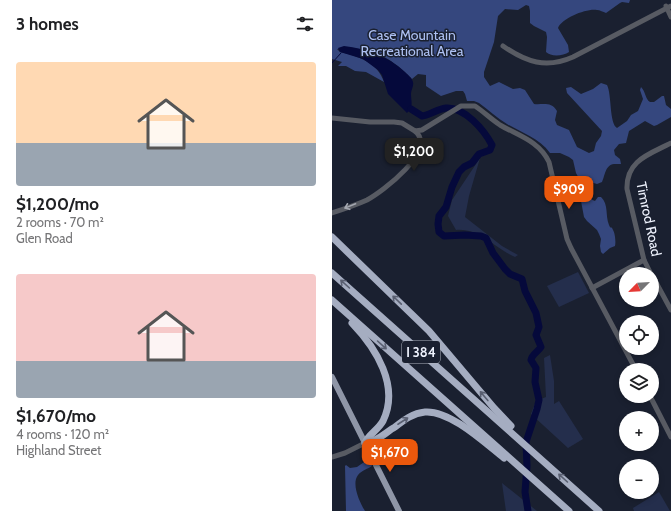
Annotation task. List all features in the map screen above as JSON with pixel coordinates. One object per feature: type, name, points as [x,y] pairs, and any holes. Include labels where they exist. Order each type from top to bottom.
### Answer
[{"type":"highway","points":[[332,237],[429,331],[510,428],[523,437],[532,450],[599,511]]},
{"type":"highway","name":"I 384","points":[[332,273],[510,428]]},
{"type":"highway","points":[[332,300],[371,346],[380,360],[386,379],[388,398],[385,416],[379,427],[367,438],[365,443]]},
{"type":"highway","name":"I 384","points":[[332,300],[509,460]]},
{"type":"highway","points":[[365,443],[373,441],[412,416],[423,412],[436,412],[455,421],[509,460],[519,471],[532,477],[569,511]]},
{"type":"main road","points":[[332,377],[399,511]]},
{"type":"street","points":[[503,46],[526,59],[539,63],[559,62],[573,57],[668,7],[671,17]]},
{"type":"street","points":[[415,131],[422,130],[454,110],[464,106],[475,106],[501,125],[532,141],[546,156],[567,239],[632,363]]},
{"type":"street","points":[[332,118],[370,122],[402,123],[418,134],[420,142],[419,149],[414,158],[405,170],[388,186],[367,199],[332,213]]},
{"type":"street","name":"Timrod Road","points":[[648,267],[644,260],[627,189],[627,180],[629,172],[634,164],[641,158],[671,144]]},
{"type":"street","points":[[592,288],[644,260]]},
{"type":"street","name":"Timrod Road","points":[[659,288],[671,310]]},
{"type":"street","points":[[654,403],[671,437]]},
{"type":"street","points":[[332,457],[343,454],[365,443]]},
{"type":"shaded area","points":[[344,46],[377,54],[398,66],[410,77],[413,82],[411,94],[412,102],[407,113],[388,94],[382,75],[378,70],[363,59],[340,52],[338,48]]},
{"type":"shaded area","points":[[480,158],[469,196],[465,217],[502,246],[518,255],[515,257],[480,235],[465,230],[456,230],[448,216],[452,200]]},
{"type":"shaded area","points":[[578,272],[589,293],[559,307],[547,286]]},
{"type":"shaded area","points":[[550,355],[554,381],[554,404],[559,401],[583,439],[568,448],[531,414],[536,401],[546,397],[544,358]]},
{"type":"shaded area","points":[[502,483],[537,511],[506,511]]},
{"type":"shaded area","points":[[659,492],[670,511],[634,511],[633,508],[648,499],[659,499]]},
{"type":"green space","name":"Case Mountain Recreational Area","points":[[332,0],[630,0],[629,3],[622,2],[606,13],[593,10],[581,12],[569,17],[560,24],[558,28],[568,45],[569,52],[557,55],[551,55],[546,52],[546,32],[530,23],[529,6],[526,5],[518,10],[505,9],[498,16],[494,42],[484,72],[484,77],[490,86],[499,82],[513,89],[520,88],[525,90],[534,104],[547,104],[555,108],[557,111],[555,120],[557,125],[569,130],[577,147],[589,153],[594,151],[602,131],[567,93],[566,88],[571,87],[581,94],[593,89],[601,83],[607,85],[610,95],[613,121],[617,128],[627,121],[631,115],[638,111],[643,99],[640,90],[641,87],[650,102],[654,102],[664,96],[666,105],[671,109],[671,117],[654,126],[645,121],[629,131],[626,143],[619,144],[614,150],[615,155],[620,159],[621,164],[609,166],[602,182],[597,184],[590,182],[585,184],[589,196],[593,200],[595,201],[598,197],[601,197],[605,203],[608,221],[614,233],[615,246],[603,254],[601,252],[601,239],[599,234],[584,217],[581,201],[582,184],[576,173],[573,160],[569,157],[560,153],[550,153],[541,143],[503,122],[479,103],[467,101],[463,91],[456,91],[441,96],[426,86],[426,75],[418,74],[412,79],[396,64],[378,54],[359,49],[337,49],[340,52],[360,58],[372,65],[377,69],[384,82],[366,72],[355,71],[346,66],[338,66],[342,62],[332,59]]},
{"type":"green space","points":[[367,460],[372,466],[358,475],[355,483],[359,498],[365,511],[346,511],[345,466],[346,465],[350,468],[357,467]]},
{"type":"waterway","points":[[332,63],[341,53]]},
{"type":"waterway","points":[[411,109],[422,116],[446,108],[460,111],[479,126],[492,145],[490,150],[479,154],[472,163],[464,167],[459,172],[452,187],[446,207],[439,216],[438,224],[439,232],[444,236],[465,235],[481,236],[486,238],[493,253],[505,269],[510,274],[522,279],[525,291],[536,313],[539,327],[536,335],[541,347],[531,360],[536,368],[535,382],[539,400],[526,442],[527,466],[525,492],[528,511]]}]
